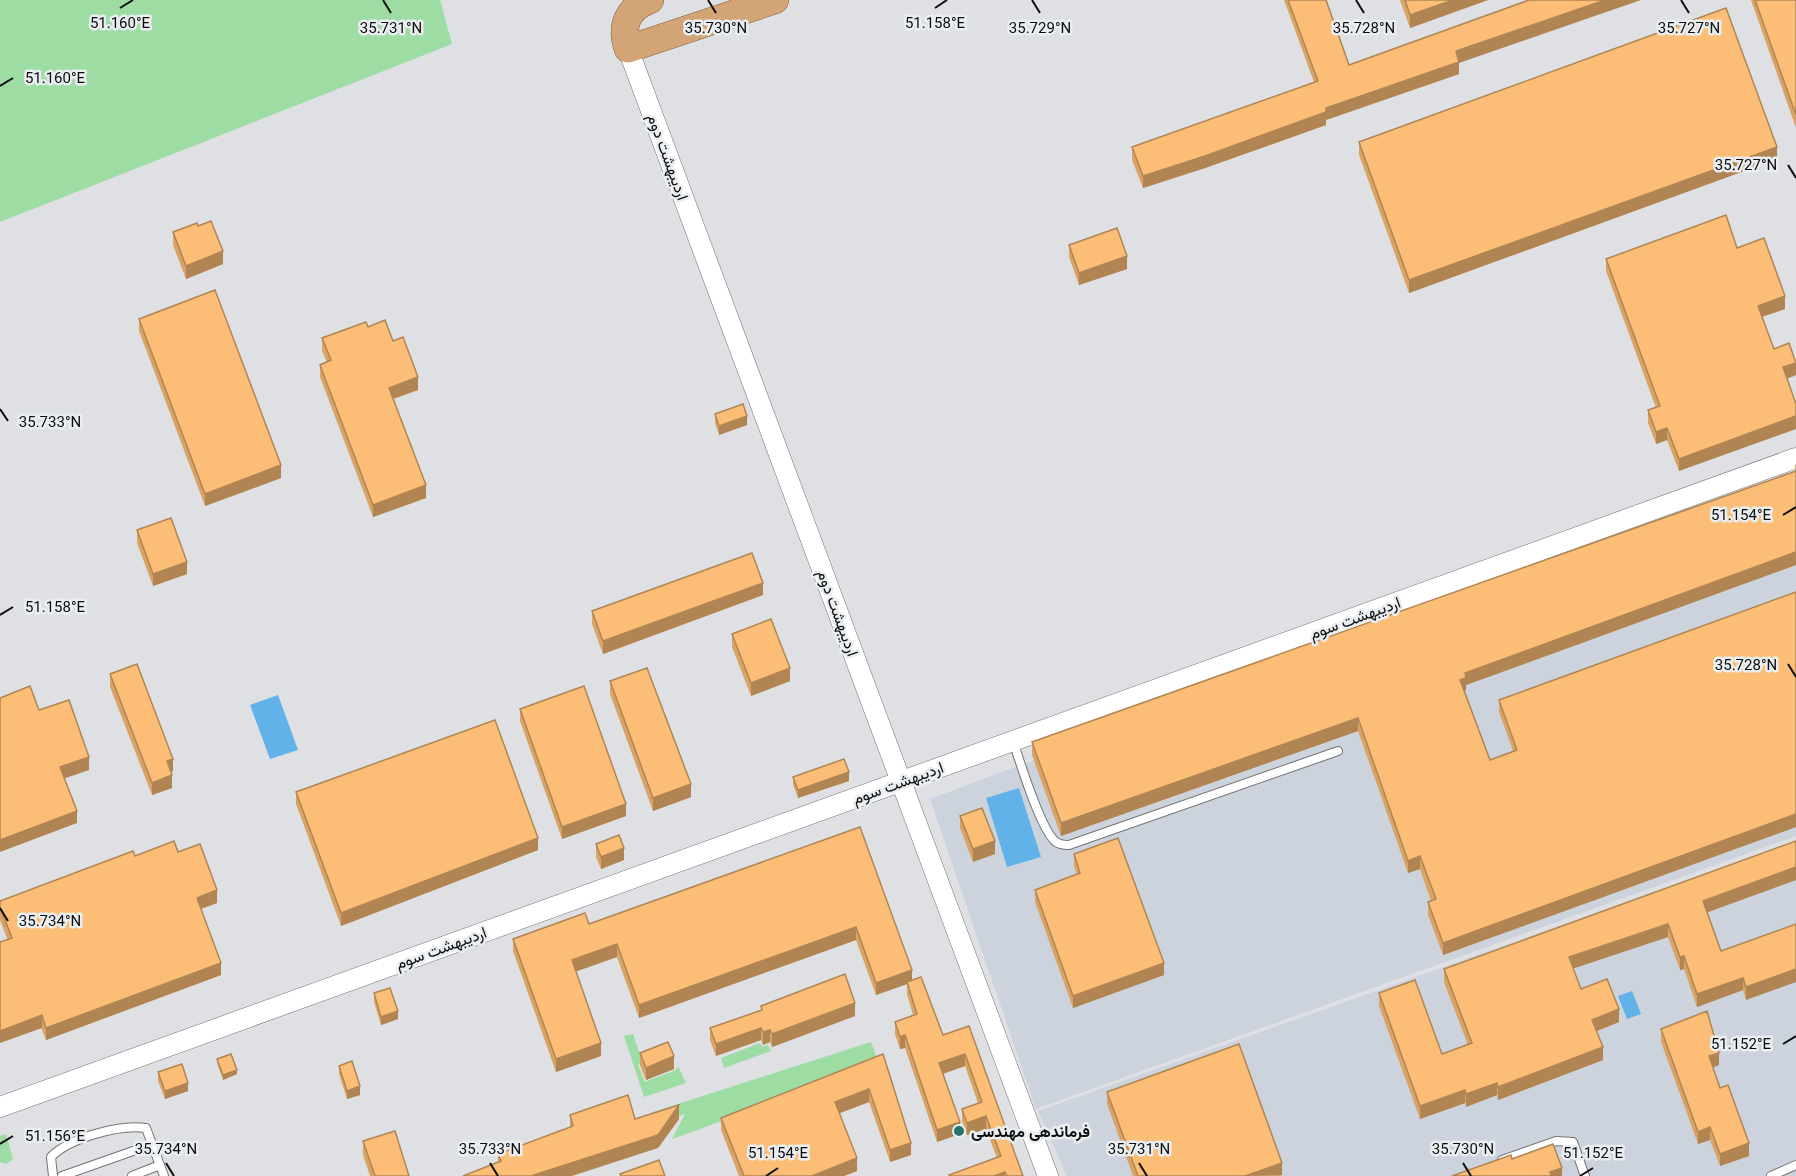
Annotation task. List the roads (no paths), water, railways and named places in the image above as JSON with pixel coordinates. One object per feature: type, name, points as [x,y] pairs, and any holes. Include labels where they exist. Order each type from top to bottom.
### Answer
[{"type":"highway","points":[[650,0],[632,10],[626,21],[624,39],[628,49],[775,0]]},
{"type":"street","name":"اردیبهشت دوم","points":[[628,49],[1048,1176]]},
{"type":"street","name":"اردیبهشت سوم","points":[[0,1107],[1796,458]]},
{"type":"lane","points":[[1013,741],[1044,823],[1054,841],[1070,845],[1338,751]]},
{"type":"lane","points":[[53,1176],[51,1157],[60,1147],[106,1131],[135,1126],[146,1128],[164,1176]]},
{"type":"lane","points":[[1488,1164],[1556,1141],[1573,1142],[1585,1176]]},
{"type":"lane","points":[[62,1176],[153,1144]]},
{"type":"lane","points":[[132,1176],[160,1165]]},
{"type":"lane","points":[[1771,1176],[1796,1165]]},
{"type":"water","points":[[278,695],[298,750],[270,759],[250,705]]},
{"type":"water","points":[[1019,788],[1041,857],[1007,867],[986,798]]},
{"type":"water","points":[[1632,991],[1641,1014],[1627,1019],[1618,996]]},
{"type":"place","name":"فرماندهی مهندسی","points":[[959,1131]]}]
